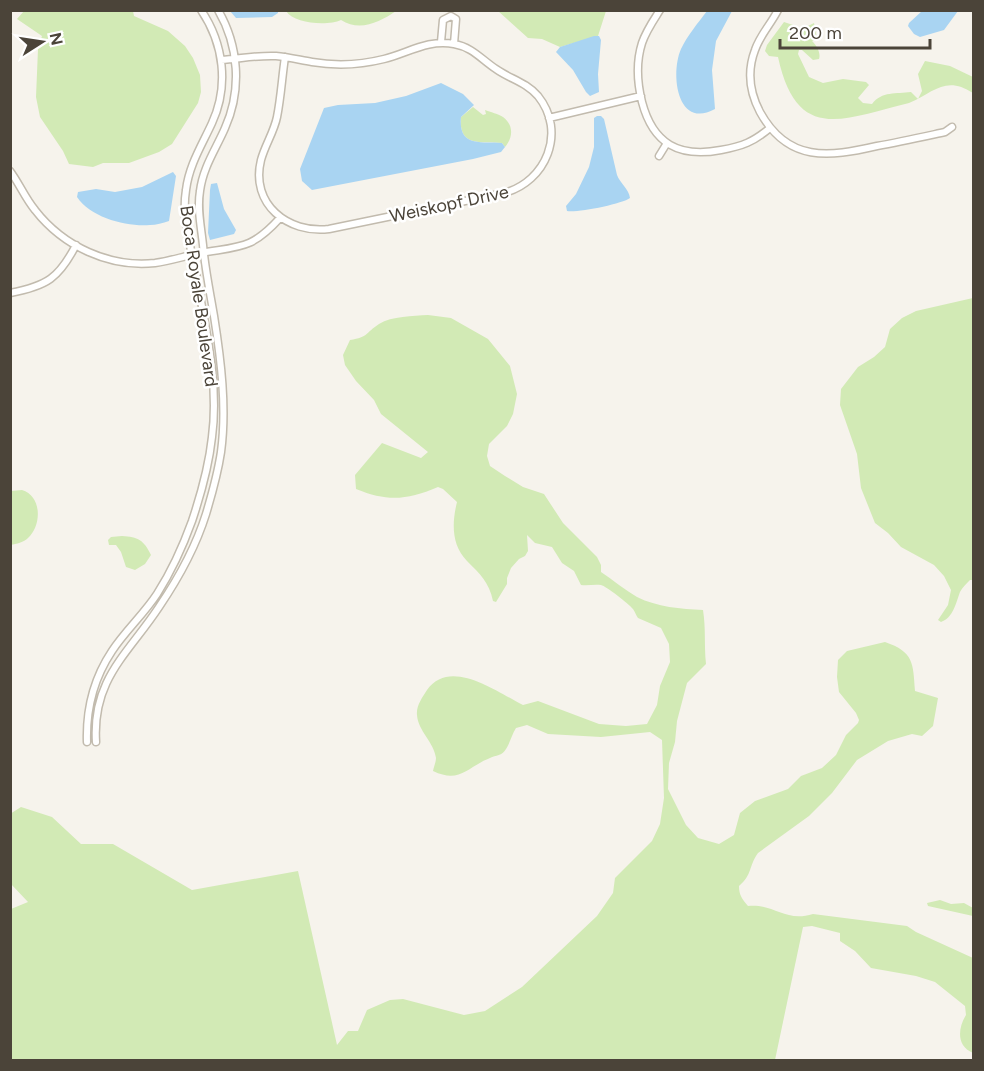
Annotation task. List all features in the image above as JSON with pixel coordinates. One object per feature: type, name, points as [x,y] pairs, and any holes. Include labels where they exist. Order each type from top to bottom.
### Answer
[{"type":"street","name":"Boca Royale Boulevard","points":[[87,742],[86,723],[98,678],[112,652],[157,594],[180,550],[192,521],[212,437],[212,374],[185,217],[186,189],[195,156],[216,112],[222,83],[221,60],[216,39],[201,10]]},
{"type":"street","name":"Boca Royale Boulevard","points":[[96,742],[101,693],[119,659],[159,608],[182,568],[205,515],[221,452],[222,384],[199,213],[200,188],[210,157],[231,114],[236,86],[235,59],[230,34],[218,10]]},
{"type":"street","points":[[660,10],[646,33],[639,53],[638,74],[640,96],[650,124],[667,143],[688,152],[706,153],[748,144],[770,128]]},
{"type":"street","points":[[778,10],[759,41],[751,64],[750,75],[754,98],[770,128],[779,137],[812,153],[846,153],[945,132],[952,127]]},
{"type":"street","points":[[441,42],[443,20],[451,16],[456,19],[457,23],[454,44]]},
{"type":"street","name":"Weiskopf Drive","points":[[221,60],[268,56],[319,63],[351,64],[387,58],[419,46],[441,42],[454,44],[475,52],[497,70],[525,84],[538,97],[549,118],[551,144],[546,160],[531,180],[511,192],[321,230],[297,227],[280,218]]},
{"type":"street","points":[[10,171],[35,210],[59,234],[99,256],[124,262],[155,263],[252,243],[267,233],[280,218],[264,196],[260,169],[277,117],[285,57]]},
{"type":"street","points":[[549,118],[640,96]]},
{"type":"street","points":[[659,156],[667,143]]},
{"type":"street","points":[[10,293],[34,288],[56,276],[67,263],[76,244]]},
{"type":"green space","points":[[24,11],[133,11],[134,16],[168,31],[185,46],[200,75],[201,92],[198,103],[172,144],[159,152],[129,163],[103,163],[93,167],[69,164],[40,117],[36,97],[38,49],[42,36],[17,19]]},
{"type":"green space","points":[[286,11],[396,11],[377,22],[355,25],[341,20],[312,23],[296,19]]},
{"type":"green space","points":[[498,11],[606,11],[598,36],[560,47],[542,39],[528,38]]},
{"type":"green space","points":[[784,22],[793,25],[798,31],[814,23],[817,39],[812,41],[818,50],[819,59],[813,60],[802,50],[799,50],[798,54],[809,77],[823,83],[843,79],[866,82],[869,85],[858,98],[863,103],[872,104],[880,97],[895,93],[911,92],[918,99],[863,115],[844,118],[826,119],[810,114],[797,103],[786,85],[778,57],[769,56],[765,51]]},
{"type":"green space","points":[[925,61],[950,66],[973,77],[973,93],[955,85],[947,85],[918,98],[922,91],[918,74]]},
{"type":"green space","points":[[473,107],[483,115],[486,114],[485,110],[507,120],[511,132],[510,140],[505,147],[502,143],[473,141],[463,134],[461,117]]},
{"type":"green space","points":[[973,298],[973,580],[970,580],[962,589],[951,614],[941,622],[938,620],[948,605],[951,590],[944,576],[934,565],[901,547],[875,523],[861,488],[857,454],[840,405],[841,389],[858,367],[885,347],[890,329],[902,318],[916,311]]},
{"type":"green space","points":[[428,315],[451,318],[488,339],[510,366],[517,394],[513,414],[507,426],[489,444],[487,456],[490,466],[523,487],[544,494],[563,523],[597,557],[601,565],[601,572],[628,591],[637,597],[661,605],[703,610],[706,664],[687,683],[669,763],[668,789],[686,825],[698,838],[719,844],[734,835],[740,813],[755,801],[788,789],[801,776],[822,768],[836,755],[846,735],[859,720],[839,692],[838,660],[847,651],[885,642],[907,655],[914,673],[915,691],[938,698],[933,726],[922,736],[912,734],[888,741],[857,760],[832,793],[809,816],[758,853],[749,874],[739,886],[748,906],[765,907],[787,915],[813,914],[907,926],[973,958],[973,1053],[967,1050],[960,1036],[961,1025],[966,1015],[965,1006],[935,982],[916,976],[871,968],[855,951],[840,941],[840,933],[812,926],[803,927],[775,1060],[11,1060],[11,909],[28,902],[11,884],[10,814],[21,807],[52,817],[81,844],[113,844],[192,890],[298,871],[337,1045],[348,1031],[358,1031],[367,1010],[390,1000],[403,999],[464,1015],[485,1011],[522,987],[597,916],[613,893],[615,878],[652,841],[660,824],[664,798],[662,740],[650,732],[601,737],[548,734],[527,725],[516,728],[503,753],[463,773],[450,776],[433,771],[436,760],[435,752],[420,726],[417,712],[427,690],[437,681],[448,677],[474,680],[523,705],[538,701],[599,724],[626,726],[647,724],[657,705],[660,686],[670,662],[669,644],[661,628],[638,618],[631,607],[604,586],[581,585],[574,571],[562,563],[552,547],[535,543],[527,535],[528,551],[511,568],[507,584],[496,602],[493,601],[483,579],[458,548],[454,533],[457,502],[443,489],[438,487],[417,495],[388,498],[356,489],[355,475],[382,443],[421,458],[428,452],[381,414],[374,400],[345,365],[343,355],[350,340],[364,336],[384,321]]},
{"type":"green space","points":[[22,490],[33,498],[38,511],[38,519],[28,538],[11,545],[11,491]]},
{"type":"green space","points":[[122,536],[140,540],[151,555],[145,564],[135,570],[126,567],[116,545],[109,545],[108,540],[111,537]]},
{"type":"green space","points":[[940,900],[951,904],[964,903],[973,908],[973,916],[928,906],[927,903]]},
{"type":"water","points":[[230,11],[278,11],[278,13],[272,17],[236,18]]},
{"type":"water","points":[[707,11],[732,11],[716,41],[712,70],[715,109],[702,113],[692,112],[685,106],[677,85],[676,72],[681,49],[689,34]]},
{"type":"water","points":[[922,11],[958,11],[944,30],[920,37],[914,34],[908,26]]},
{"type":"water","points":[[599,36],[601,40],[599,92],[590,96],[573,70],[556,52],[560,47]]},
{"type":"water","points":[[441,83],[463,94],[474,105],[461,117],[463,134],[473,141],[502,143],[505,147],[501,152],[312,190],[302,181],[300,169],[324,108],[375,103],[406,96]]},
{"type":"water","points":[[597,116],[604,119],[617,175],[630,198],[599,208],[567,211],[566,206],[576,194],[589,167],[594,147],[594,118]]},
{"type":"water","points":[[173,172],[176,176],[169,221],[162,223],[141,225],[110,220],[91,211],[77,197],[78,192],[96,189],[115,192],[142,187]]},
{"type":"water","points":[[217,183],[224,209],[236,230],[234,234],[210,240],[208,233],[210,190],[211,184]]}]
